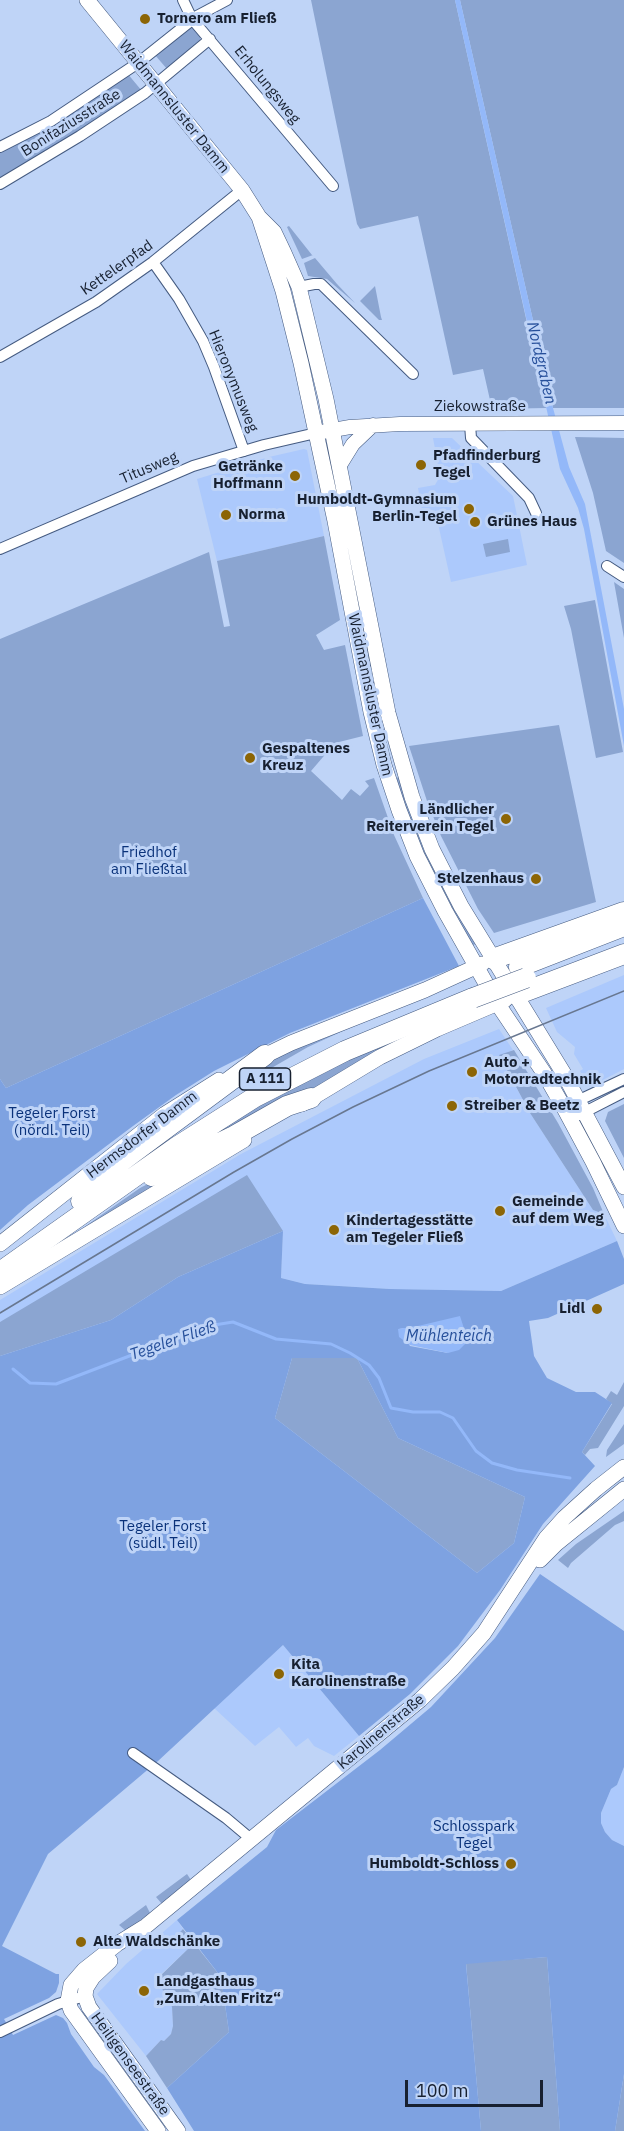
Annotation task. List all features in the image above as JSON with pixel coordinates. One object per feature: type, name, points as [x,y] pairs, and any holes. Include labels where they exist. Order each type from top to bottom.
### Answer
[{"type":"highway","points":[[484,963],[624,912]]},
{"type":"highway","name":"A 111","points":[[3,1266],[81,1201],[178,1131],[254,1085],[351,1036],[523,972],[624,926]]},
{"type":"highway","name":"A 111","points":[[523,972],[624,940]]},
{"type":"highway","points":[[516,995],[624,954]]},
{"type":"highway","name":"A 111","points":[[3,1266],[165,1155],[255,1097],[345,1051],[470,993]]},
{"type":"highway","points":[[81,1201],[114,1167],[265,1055]]},
{"type":"highway","points":[[3,1266],[47,1245],[148,1178],[234,1136],[287,1106],[311,1098]]},
{"type":"main road","name":"Waidmannsluster Damm","points":[[87,0],[242,190],[259,217],[274,232],[299,287],[340,465],[388,713],[401,763],[432,849],[461,906],[497,1003],[544,1073],[567,1113],[624,1226]]},
{"type":"main road","name":"Waidmannsluster Damm","points":[[259,217],[283,291],[316,433],[369,701],[384,765],[417,856],[484,963],[516,995],[582,1106],[624,1187]]},
{"type":"main road","points":[[283,291],[299,287]]},
{"type":"main road","name":"Hermsdorfer Damm","points":[[0,1244],[165,1114],[202,1089],[291,1043],[425,990],[484,963]]},
{"type":"main road","points":[[0,1287],[311,1098],[408,1042],[516,995]]},
{"type":"main road","name":"Karolinenstraße","points":[[499,1612],[546,1538],[591,1493],[624,1467]]},
{"type":"main road","name":"Karolinenstraße","points":[[85,1996],[86,1986],[93,1977],[147,1926],[420,1700],[469,1650],[549,1551],[624,1489]]},
{"type":"main road","name":"Karolinenstraße","points":[[68,2001],[69,1988],[77,1977],[117,1944],[147,1926]]},
{"type":"main road","name":"Heiligenseestraße","points":[[85,1996],[90,2007],[178,2131]]},
{"type":"main road","name":"Heiligenseestraße","points":[[68,2001],[71,2010],[158,2131]]},
{"type":"street","name":"Erholungsweg","points":[[183,0],[192,19],[333,186]]},
{"type":"street","name":"Bonifaziusstraße","points":[[0,147],[51,121],[138,63],[192,19],[227,0]]},
{"type":"street","name":"Bonifaziusstraße","points":[[0,184],[80,136],[145,93],[210,39]]},
{"type":"street","name":"Kettelerpfad","points":[[0,357],[96,302],[153,262],[242,190]]},
{"type":"street","name":"Hieronymusweg","points":[[153,262],[203,341],[244,451]]},
{"type":"street","points":[[299,287],[321,285],[413,374]]},
{"type":"street","name":"Ziekowstraße","points":[[316,433],[373,425],[624,423]]},
{"type":"street","points":[[470,424],[471,438],[529,498],[536,513]]},
{"type":"street","points":[[340,465],[353,444],[373,425]]},
{"type":"street","name":"Titusweg","points":[[0,549],[192,466],[316,433]]},
{"type":"street","points":[[607,566],[624,577]]},
{"type":"street","points":[[582,1106],[624,1079]]},
{"type":"street","points":[[567,1113],[624,1092]]},
{"type":"street","points":[[133,1753],[251,1839]]},
{"type":"street","points":[[0,2032],[68,2001],[85,1996]]},
{"type":"shaded area","name":"Humboldt-Gymnasium Berlin-Tegel","points":[[433,438],[452,438],[513,496],[527,565],[451,582],[437,519],[424,521],[418,488],[435,485],[440,476]]},
{"type":"shaded area","points":[[307,450],[324,536],[217,561],[197,479]]},
{"type":"shaded area","points":[[624,975],[624,1069],[595,1084],[586,1081],[580,1071],[583,1069],[574,1054],[575,1047],[557,1032],[546,1008]]},
{"type":"shaded area","points":[[499,1029],[513,1050],[499,1056],[530,1113],[593,1210],[604,1214],[617,1241],[501,1291],[390,1289],[305,1284],[281,1278],[283,1231],[0,1322],[0,1300],[241,1154],[424,1059]]},
{"type":"shaded area","name":"Kita Karolinenstraße","points":[[283,1645],[359,1736],[334,1756],[314,1746],[308,1738],[296,1747],[279,1727],[255,1746],[214,1708]]},
{"type":"shaded area","points":[[624,1767],[624,1846],[622,1846],[605,1832],[601,1823],[601,1813]]},
{"type":"shaded area","points":[[177,1920],[183,1929],[180,1932],[191,1946],[157,1978],[172,2007],[173,2026],[171,2034],[164,2041],[161,2040],[146,2056],[97,1994],[126,1964]]},
{"type":"green space","points":[[311,0],[455,0],[546,408],[492,409],[483,369],[453,375],[418,216],[360,229],[357,224]]},
{"type":"green space","points":[[460,0],[624,0],[624,408],[553,408]]},
{"type":"green space","points":[[189,27],[193,27],[200,36],[200,40],[167,69],[155,55]]},
{"type":"green space","points":[[127,73],[142,91],[0,181],[0,151]]},
{"type":"green space","points":[[289,226],[313,255],[302,259],[287,227]]},
{"type":"green space","points":[[315,258],[355,303],[327,279],[308,276],[304,263]]},
{"type":"green space","points":[[375,286],[382,320],[379,320],[360,301]]},
{"type":"green space","points":[[575,437],[624,438],[624,563],[606,551],[593,493]]},
{"type":"green space","name":"Friedhof am Fließtal","points":[[324,536],[340,620],[316,635],[324,650],[345,645],[363,736],[335,743],[311,771],[342,800],[351,789],[360,796],[369,786],[365,781],[374,778],[394,835],[423,898],[6,1088],[0,1079],[0,639],[209,552],[224,627],[230,626],[217,561]]},
{"type":"green space","points":[[508,539],[510,552],[486,557],[483,544]]},
{"type":"green space","points":[[614,582],[624,589],[624,638]]},
{"type":"green space","points":[[595,600],[623,752],[596,758],[571,629],[564,606]]},
{"type":"green space","name":"Ländlicher Reiterverein Tegel","points":[[559,725],[596,902],[494,933],[478,909],[441,836],[409,746]]},
{"type":"green space","points":[[399,777],[477,943],[472,946],[415,837],[393,779]]},
{"type":"green space","name":"Tegeler Forst (nördl. Teil)","points":[[423,898],[459,966],[290,1033],[214,1071],[133,1126],[28,1205],[0,1230],[0,1079],[6,1088]]},
{"type":"green space","points":[[371,1018],[308,1047],[235,1089],[251,1074],[290,1050]]},
{"type":"green space","points":[[423,1026],[285,1105],[186,1150],[260,1102],[307,1077]]},
{"type":"green space","points":[[514,1050],[558,1123],[593,1188],[604,1214],[593,1210],[530,1113],[499,1055]]},
{"type":"green space","points":[[624,1104],[624,1158],[605,1121],[608,1112]]},
{"type":"green space","points":[[219,1147],[67,1239],[140,1188]]},
{"type":"green space","points":[[247,1175],[283,1231],[178,1277],[111,1320],[0,1356],[0,1322]]},
{"type":"green space","name":"Tegeler Forst (südl. Teil)","points":[[283,1231],[281,1278],[305,1284],[390,1289],[501,1291],[617,1241],[624,1259],[624,1284],[548,1318],[529,1321],[534,1356],[547,1378],[576,1392],[595,1392],[612,1403],[582,1452],[595,1466],[543,1524],[500,1590],[458,1646],[410,1694],[359,1736],[283,1645],[158,1761],[48,1854],[2,1946],[59,1974],[59,1983],[56,1992],[49,1998],[4,2019],[13,2035],[56,2015],[63,2018],[94,2067],[104,2075],[145,2131],[0,2131],[0,1356],[111,1320],[178,1277]],"holes":[[[418,1326],[448,1353],[410,1346],[399,1329]],[[292,1358],[357,1358],[398,1438],[525,1497],[514,1543],[477,1573],[275,1418]]]},
{"type":"green space","points":[[292,1358],[357,1358],[398,1438],[525,1497],[514,1543],[477,1573],[275,1418]]},
{"type":"green space","points":[[624,1382],[624,1406],[598,1448],[590,1449],[585,1455],[582,1452],[612,1404],[606,1399],[611,1391],[617,1395]]},
{"type":"green space","points":[[624,1424],[624,1444],[606,1457],[607,1450]]},
{"type":"green space","points":[[624,1511],[624,1521],[615,1525],[568,1568],[558,1560],[576,1544]]},
{"type":"green space","name":"Schlosspark Tegel","points":[[540,1574],[624,1631],[624,1767],[601,1813],[601,1823],[605,1832],[612,1840],[624,1846],[624,2074],[615,2131],[560,2131],[547,1957],[466,1964],[481,2131],[194,2131],[167,2088],[229,2032],[221,1977],[177,1920],[267,1847],[276,1830],[380,1750],[431,1707],[495,1638]]},
{"type":"green space","points":[[187,1874],[191,1880],[162,1904],[156,1897]]},
{"type":"green space","points":[[146,1905],[150,1913],[126,1931],[119,1925]]},
{"type":"green space","points":[[183,1929],[221,1977],[229,2032],[167,2088],[146,2056],[161,2040],[164,2041],[171,2034],[172,2007],[157,1979],[191,1946],[180,1932]]},
{"type":"green space","points":[[547,1957],[560,2131],[481,2131],[466,1963]]},
{"type":"green space","points":[[624,2074],[624,2131],[615,2131]]},
{"type":"water","name":"Nordgraben","points":[[455,0],[460,0],[553,408],[569,467],[585,504],[624,709],[624,746],[584,529],[578,508],[560,469]]},
{"type":"water","name":"Mühlenteich","points":[[460,1316],[468,1341],[459,1350],[448,1353],[410,1345],[399,1337],[398,1329]]},
{"type":"waterway","name":"Tegeler Fließ","points":[[13,1369],[30,1383],[56,1384],[208,1326],[233,1322],[276,1339],[331,1344],[369,1365],[379,1378],[391,1408],[413,1412],[440,1412],[453,1418],[476,1451],[492,1463],[517,1470],[570,1478]]},
{"type":"tram line","points":[[0,1313],[234,1172],[353,1107],[429,1071],[624,991]]},
{"type":"place","name":"Tornero am Fließ","points":[[145,19]]},
{"type":"place","name":"Pfadfinderburg Tegel","points":[[421,465]]},
{"type":"place","name":"Getränke Hoffmann","points":[[295,476]]},
{"type":"place","name":"Humboldt-Gymnasium Berlin-Tegel","points":[[469,509]]},
{"type":"place","name":"Norma","points":[[226,515]]},
{"type":"place","name":"Grünes Haus","points":[[475,522]]},
{"type":"place","name":"Gespaltenes Kreuz","points":[[250,758]]},
{"type":"place","name":"Ländlicher Reiterverein Tegel","points":[[506,819]]},
{"type":"place","name":"Stelzenhaus","points":[[536,879]]},
{"type":"place","name":"Auto + Motorradtechnik","points":[[472,1072]]},
{"type":"place","name":"Streiber & Beetz","points":[[452,1106]]},
{"type":"place","name":"Gemeinde auf dem Weg","points":[[500,1211]]},
{"type":"place","name":"Kindertagesstätte am Tegeler Fließ","points":[[334,1230]]},
{"type":"place","name":"Lidl","points":[[597,1309]]},
{"type":"place","name":"Kita Karolinenstraße","points":[[279,1674]]},
{"type":"place","name":"Humboldt-Schloss","points":[[511,1864]]},
{"type":"place","name":"Alte Waldschänke","points":[[81,1942]]},
{"type":"place","name":"Landgasthaus „Zum Alten Fritz“","points":[[144,1991]]}]
